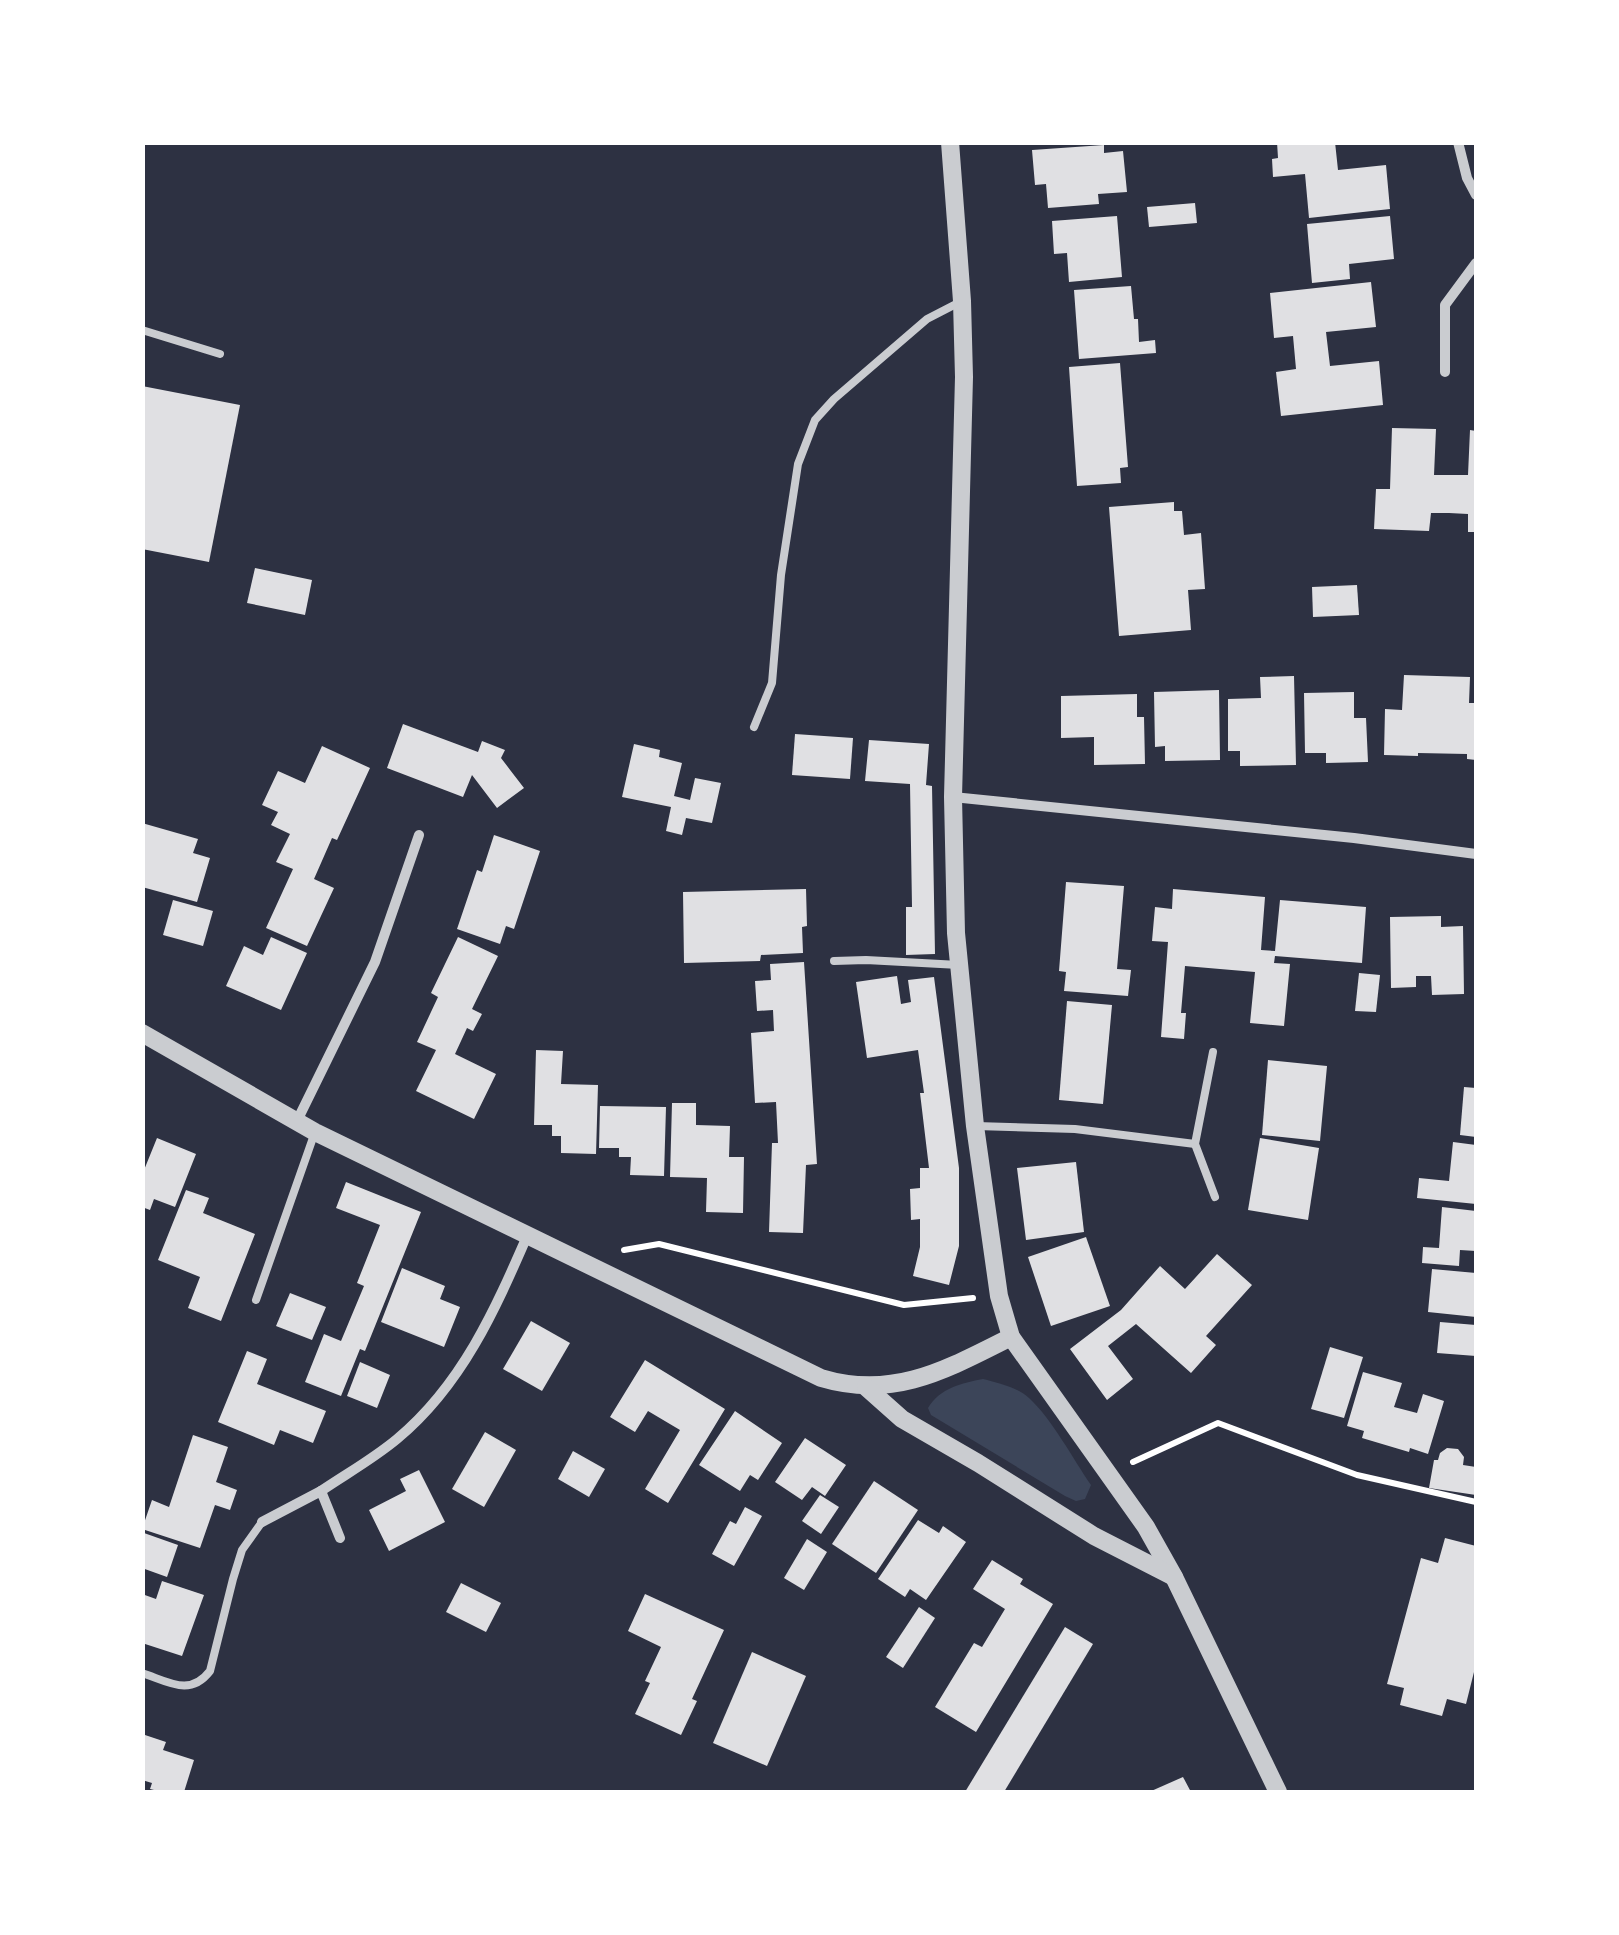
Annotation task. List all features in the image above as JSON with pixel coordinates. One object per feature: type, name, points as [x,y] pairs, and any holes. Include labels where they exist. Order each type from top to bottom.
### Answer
[{"type":"street","points":[[950,142],[964,378],[953,797],[956,933],[974,1126],[999,1296],[1011,1337],[1146,1527],[1278,1792]]},
{"type":"street","points":[[1458,142],[1476,196]]},
{"type":"street","points":[[1445,372],[1445,304],[1476,263]]},
{"type":"street","points":[[953,797],[1476,854]]},
{"type":"street","points":[[296,1122],[375,962],[419,835]]},
{"type":"street","points":[[142,1034],[315,1132],[821,1378],[866,1387],[890,1386],[923,1378],[1011,1337]]},
{"type":"street","points":[[262,1522],[320,1491],[398,1438],[430,1407],[474,1350],[528,1234]]},
{"type":"street","points":[[866,1387],[902,1419],[1094,1536],[1174,1577]]},
{"type":"street","points":[[320,1491],[340,1538]]},
{"type":"lane","points":[[754,727],[772,683],[798,464],[815,420],[927,319],[962,302]]},
{"type":"lane","points":[[142,330],[220,354]]},
{"type":"lane","points":[[834,961],[959,965]]},
{"type":"lane","points":[[1214,1052],[1196,1144],[1215,1197]]},
{"type":"lane","points":[[974,1126],[1075,1129],[1196,1144]]},
{"type":"lane","points":[[256,1300],[315,1132]]},
{"type":"lane","points":[[142,1672],[192,1687],[210,1672],[242,1550],[262,1522]]},
{"type":"path","points":[[578,1259],[659,1244],[904,1305],[999,1296]]},
{"type":"path","points":[[1108,1472],[1218,1424],[1357,1474],[1476,1502]]},
{"type":"shaded area","points":[[983,1379],[1019,1391],[1038,1407],[1091,1485],[1085,1499],[1076,1501],[1065,1496],[931,1415],[928,1408],[945,1391]]},
{"type":"building","points":[[1277,142],[1335,142],[1338,170],[1386,165],[1390,209],[1309,218],[1305,174],[1273,177],[1272,159],[1278,158]]},
{"type":"building","points":[[1104,145],[1104,153],[1123,151],[1127,192],[1098,194],[1099,204],[1048,208],[1046,184],[1035,185],[1032,150]]},
{"type":"building","points":[[1195,203],[1197,223],[1149,227],[1147,207]]},
{"type":"building","points":[[1117,216],[1122,277],[1069,282],[1067,253],[1054,254],[1052,221]]},
{"type":"building","points":[[1390,216],[1394,259],[1349,264],[1350,279],[1312,283],[1307,224]]},
{"type":"building","points":[[1371,282],[1376,327],[1326,332],[1330,366],[1379,361],[1383,405],[1281,416],[1276,372],[1296,369],[1293,336],[1274,338],[1270,293]]},
{"type":"building","points":[[1131,286],[1139,342],[1155,340],[1156,353],[1079,359],[1074,290]]},
{"type":"building","points":[[1120,363],[1128,467],[1120,468],[1121,483],[1077,486],[1069,367]]},
{"type":"building","points":[[142,386],[240,405],[209,562],[142,549]]},
{"type":"building","points":[[1392,428],[1436,429],[1434,475],[1468,475],[1470,430],[1476,431],[1476,532],[1468,532],[1468,514],[1449,513],[1431,513],[1429,531],[1374,529],[1376,489],[1390,489]]},
{"type":"building","points":[[1174,502],[1174,511],[1182,511],[1184,535],[1201,533],[1205,589],[1188,590],[1191,630],[1119,636],[1109,507]]},
{"type":"building","points":[[255,568],[312,580],[305,615],[247,603]]},
{"type":"building","points":[[1357,585],[1359,615],[1313,617],[1312,587]]},
{"type":"building","points":[[1404,675],[1470,677],[1469,703],[1476,703],[1476,760],[1467,759],[1467,754],[1384,755],[1385,709],[1402,710]]},
{"type":"building","points":[[1294,676],[1296,765],[1240,766],[1240,751],[1228,751],[1228,699],[1261,698],[1260,677]]},
{"type":"building","points":[[1219,690],[1220,760],[1165,761],[1165,746],[1155,747],[1154,692]]},
{"type":"building","points":[[1354,692],[1354,718],[1366,718],[1368,762],[1326,763],[1326,753],[1305,753],[1304,693]]},
{"type":"building","points":[[1137,694],[1137,717],[1144,717],[1145,764],[1094,765],[1094,737],[1061,738],[1061,696]]},
{"type":"building","points":[[403,724],[478,752],[482,741],[505,750],[501,758],[524,788],[497,808],[472,775],[463,797],[387,768]]},
{"type":"building","points":[[795,734],[853,738],[850,779],[792,775]]},
{"type":"building","points":[[869,740],[929,744],[926,785],[932,786],[935,954],[906,955],[906,907],[912,907],[910,784],[865,781]]},
{"type":"building","points":[[634,744],[660,750],[659,757],[682,763],[674,796],[690,800],[695,778],[721,783],[712,823],[686,818],[682,835],[666,831],[671,807],[622,797]]},
{"type":"building","points":[[322,746],[370,768],[314,879],[334,888],[307,946],[266,928],[293,869],[276,862],[290,834],[271,825],[278,812],[262,805],[278,771],[305,783]]},
{"type":"building","points":[[142,823],[198,839],[193,853],[210,858],[197,902],[142,887]]},
{"type":"building","points":[[494,835],[540,851],[514,929],[506,926],[500,944],[457,929]]},
{"type":"building","points":[[1066,882],[1124,886],[1117,969],[1131,970],[1128,996],[1064,991],[1066,972],[1059,971]]},
{"type":"building","points":[[806,889],[803,953],[761,955],[760,961],[684,963],[683,892]]},
{"type":"building","points":[[1173,889],[1265,897],[1261,950],[1275,951],[1280,900],[1366,907],[1362,963],[1275,956],[1274,963],[1290,964],[1284,1026],[1250,1023],[1255,972],[1185,966],[1181,1013],[1186,1013],[1184,1039],[1161,1037],[1168,942],[1152,941],[1155,907],[1172,909]]},
{"type":"building","points":[[173,900],[213,911],[203,946],[163,935]]},
{"type":"building","points":[[1441,916],[1441,927],[1463,926],[1464,994],[1432,995],[1431,976],[1416,976],[1416,987],[1391,988],[1390,917]]},
{"type":"building","points":[[271,937],[307,953],[281,1010],[226,986],[244,946],[263,955]]},
{"type":"building","points":[[458,937],[498,956],[472,1009],[482,1014],[473,1031],[467,1028],[455,1054],[496,1074],[474,1119],[416,1091],[436,1050],[417,1042],[438,997],[431,993]]},
{"type":"building","points":[[804,962],[817,1164],[806,1165],[803,1233],[769,1232],[772,1143],[778,1143],[776,1102],[755,1103],[751,1033],[774,1031],[773,1010],[757,1011],[755,981],[771,980],[770,964]]},
{"type":"building","points":[[1359,973],[1380,975],[1376,1012],[1355,1011]]},
{"type":"building","points":[[897,976],[901,1004],[911,1002],[908,980],[934,977],[959,1168],[959,1246],[949,1285],[913,1276],[920,1247],[920,1219],[911,1220],[910,1189],[920,1188],[920,1168],[929,1168],[918,1050],[867,1058],[856,982]]},
{"type":"building","points":[[1067,1001],[1112,1005],[1103,1104],[1059,1100]]},
{"type":"building","points":[[536,1050],[563,1051],[561,1084],[598,1085],[596,1154],[561,1153],[561,1136],[552,1136],[552,1125],[534,1125]]},
{"type":"building","points":[[1268,1060],[1327,1066],[1320,1141],[1262,1135]]},
{"type":"building","points":[[1464,1087],[1476,1088],[1476,1137],[1460,1135]]},
{"type":"building","points":[[672,1103],[696,1103],[696,1125],[730,1126],[729,1157],[744,1157],[743,1213],[706,1212],[707,1178],[670,1177]]},
{"type":"building","points":[[600,1106],[666,1107],[664,1176],[630,1175],[631,1157],[619,1157],[619,1148],[599,1148]]},
{"type":"building","points":[[157,1138],[196,1154],[175,1207],[154,1199],[150,1210],[142,1207],[142,1175]]},
{"type":"building","points":[[1260,1138],[1319,1148],[1308,1220],[1248,1210]]},
{"type":"building","points":[[1453,1142],[1476,1145],[1476,1204],[1417,1198],[1419,1178],[1449,1181]]},
{"type":"building","points":[[1076,1162],[1084,1232],[1026,1240],[1017,1168]]},
{"type":"building","points":[[346,1182],[421,1212],[365,1351],[360,1349],[341,1396],[305,1382],[324,1334],[341,1341],[364,1286],[357,1283],[380,1225],[336,1208]]},
{"type":"building","points":[[186,1190],[209,1198],[203,1213],[255,1234],[221,1321],[188,1308],[200,1277],[158,1260]]},
{"type":"building","points":[[1442,1207],[1476,1211],[1476,1251],[1460,1250],[1459,1266],[1422,1263],[1423,1247],[1439,1248]]},
{"type":"building","points":[[1086,1237],[1110,1306],[1051,1326],[1028,1257]]},
{"type":"building","points":[[1217,1254],[1252,1285],[1206,1336],[1216,1345],[1191,1373],[1136,1324],[1108,1346],[1133,1379],[1107,1400],[1070,1349],[1121,1310],[1160,1266],[1185,1289]]},
{"type":"building","points":[[402,1268],[445,1286],[440,1299],[460,1307],[444,1347],[381,1322]]},
{"type":"building","points":[[1432,1269],[1476,1273],[1476,1317],[1428,1312]]},
{"type":"building","points":[[290,1293],[326,1307],[312,1340],[276,1326]]},
{"type":"building","points":[[531,1321],[570,1343],[542,1391],[503,1369]]},
{"type":"building","points":[[1440,1322],[1476,1325],[1476,1356],[1437,1353]]},
{"type":"building","points":[[1330,1347],[1363,1357],[1344,1418],[1311,1409]]},
{"type":"building","points":[[247,1351],[267,1359],[257,1384],[326,1411],[313,1443],[280,1430],[274,1445],[218,1422]]},
{"type":"building","points":[[645,1360],[725,1409],[668,1503],[645,1489],[680,1430],[648,1411],[635,1432],[610,1417]]},
{"type":"building","points":[[360,1362],[390,1375],[377,1408],[347,1396]]},
{"type":"building","points":[[1363,1372],[1402,1383],[1394,1407],[1417,1413],[1423,1394],[1444,1401],[1428,1454],[1362,1438],[1364,1431],[1347,1426]]},
{"type":"building","points":[[735,1411],[782,1443],[758,1480],[750,1475],[740,1491],[699,1465]]},
{"type":"building","points":[[485,1432],[516,1450],[484,1507],[452,1489]]},
{"type":"building","points":[[193,1435],[228,1447],[216,1482],[237,1490],[230,1510],[215,1505],[200,1548],[142,1529],[152,1500],[169,1507]]},
{"type":"building","points":[[805,1438],[846,1465],[825,1496],[812,1487],[802,1500],[775,1482]]},
{"type":"building","points":[[1447,1448],[1458,1449],[1464,1457],[1463,1465],[1476,1467],[1476,1495],[1429,1488],[1434,1460]]},
{"type":"building","points":[[573,1451],[605,1469],[589,1497],[558,1479]]},
{"type":"building","points":[[419,1470],[445,1522],[389,1551],[369,1510],[406,1491],[400,1479]]},
{"type":"building","points":[[874,1481],[918,1510],[876,1573],[832,1544]]},
{"type":"building","points":[[820,1495],[839,1507],[821,1534],[802,1521]]},
{"type":"building","points":[[745,1507],[762,1516],[734,1566],[712,1554],[730,1521],[736,1524]]},
{"type":"building","points":[[918,1520],[939,1533],[943,1526],[966,1542],[926,1600],[910,1589],[905,1597],[878,1579]]},
{"type":"building","points":[[144,1533],[178,1545],[167,1577],[142,1568]]},
{"type":"building","points":[[1445,1538],[1476,1546],[1476,1664],[1466,1704],[1447,1699],[1442,1716],[1400,1705],[1404,1688],[1387,1684],[1421,1558],[1438,1563]]},
{"type":"building","points":[[807,1539],[827,1552],[804,1590],[784,1578]]},
{"type":"building","points":[[992,1560],[1023,1579],[1020,1584],[1053,1604],[976,1732],[935,1707],[974,1643],[982,1647],[1005,1609],[973,1589]]},
{"type":"building","points":[[162,1581],[204,1595],[182,1656],[142,1643],[142,1594],[156,1599]]},
{"type":"building","points":[[461,1583],[501,1603],[486,1632],[446,1612]]},
{"type":"building","points":[[645,1594],[724,1630],[692,1699],[697,1701],[681,1735],[635,1714],[661,1647],[628,1631]]},
{"type":"building","points":[[919,1607],[935,1618],[903,1668],[886,1657]]},
{"type":"building","points":[[1065,1627],[1093,1644],[1004,1792],[965,1792]]},
{"type":"building","points":[[752,1652],[806,1676],[767,1766],[713,1743]]},
{"type":"building","points":[[142,1734],[166,1742],[163,1750],[194,1760],[184,1792],[150,1789],[152,1783],[142,1780]]},
{"type":"building","points":[[1183,1777],[1191,1792],[1149,1792]]}]
